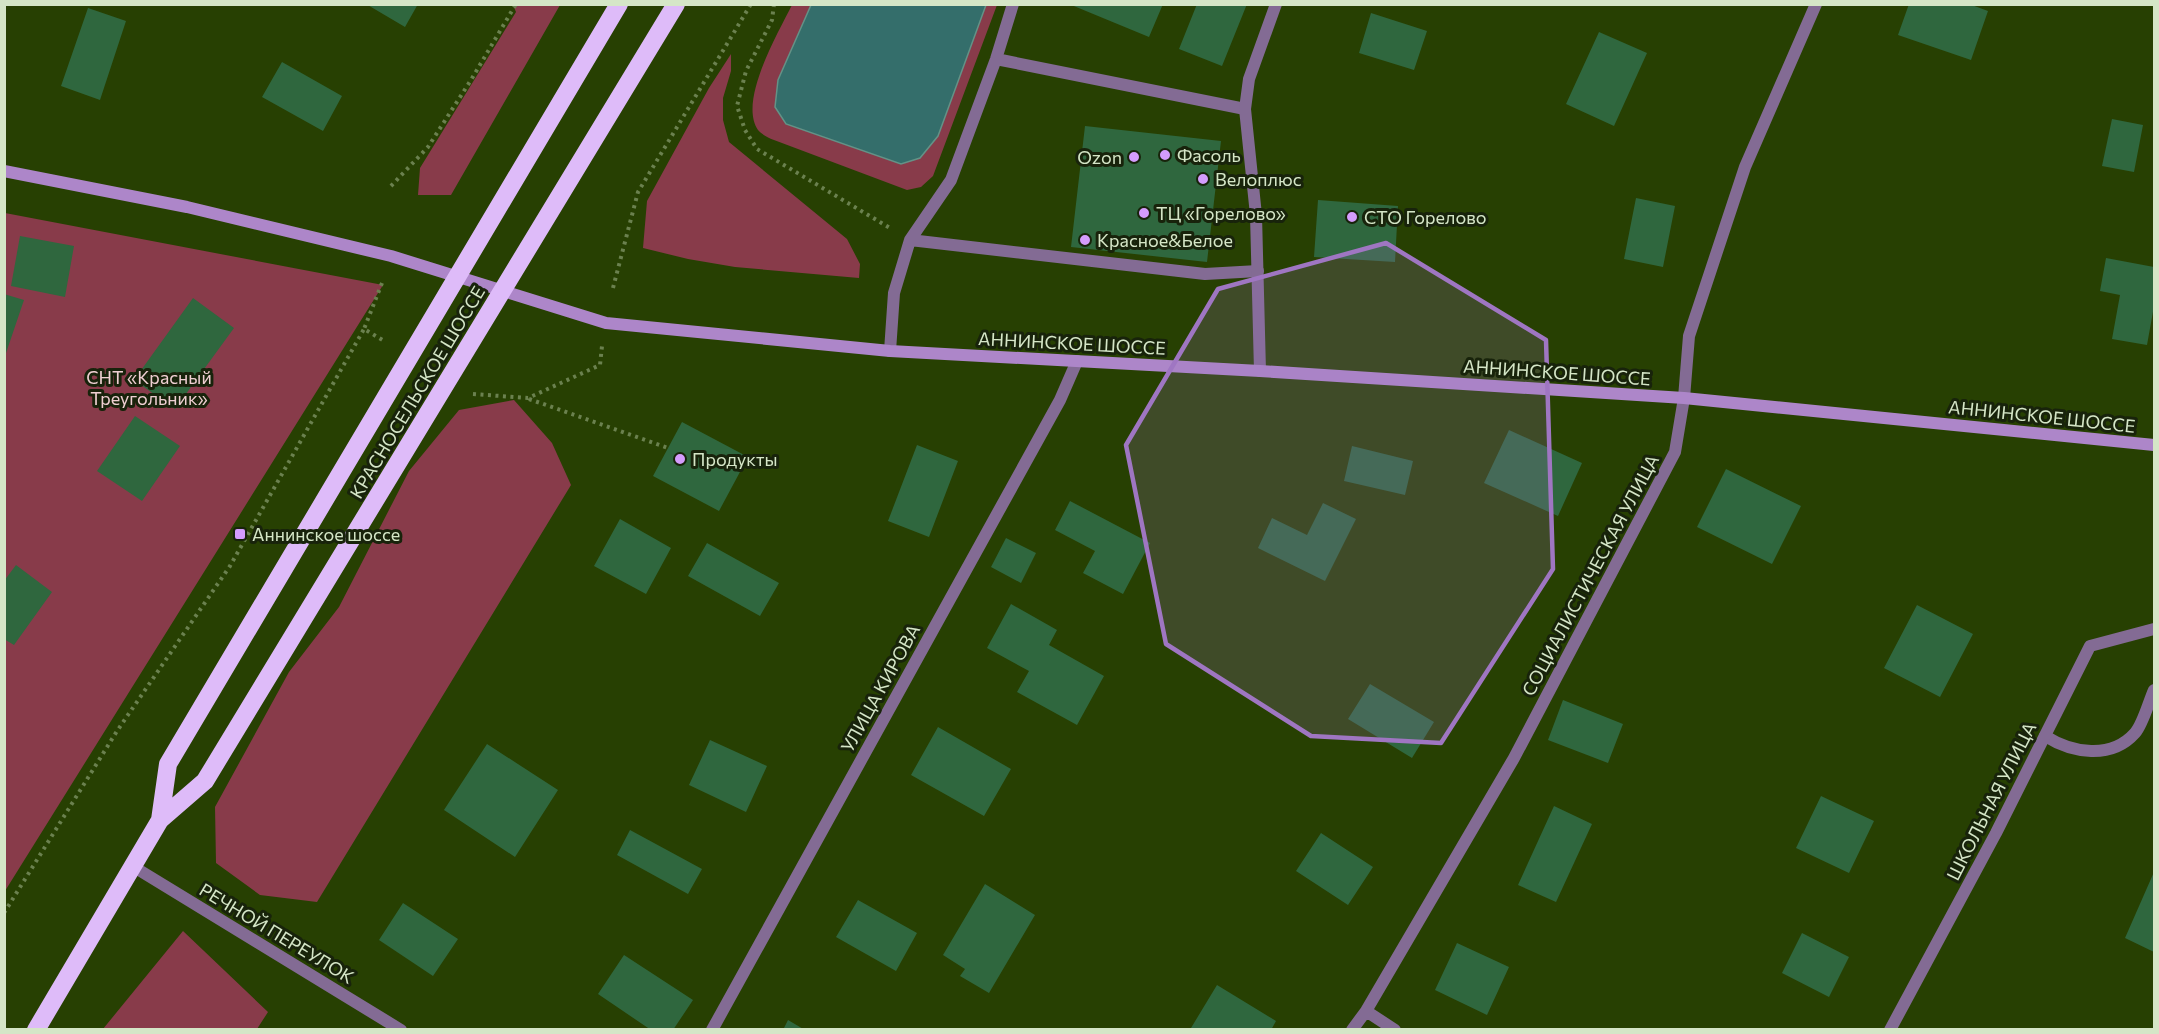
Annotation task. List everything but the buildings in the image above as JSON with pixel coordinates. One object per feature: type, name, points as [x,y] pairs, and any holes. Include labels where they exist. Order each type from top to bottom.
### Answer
[{"type":"highway","name":"КРАСНОСЕЛЬСКОЕ ШОССЕ","points":[[160,820],[168,764],[619,4]]},
{"type":"highway","name":"КРАСНОСЕЛЬСКОЕ ШОССЕ","points":[[36,1029],[160,820],[205,781],[676,4]]},
{"type":"street","points":[[890,351],[894,293],[910,240],[951,180],[996,59],[1013,4]]},
{"type":"street","points":[[1260,371],[1256,214],[1245,109],[1250,79],[1276,4]]},
{"type":"street","name":"СОЦИАЛИСТИЧЕСКАЯ УЛИЦА","points":[[1352,1029],[1366,1011],[1514,758],[1675,452],[1684,398],[1689,336],[1745,167],[1816,4]]},
{"type":"street","points":[[996,59],[1245,109]]},
{"type":"street","name":"АННИНСКОЕ ШОССЕ","points":[[4,171],[187,207],[391,256],[606,323],[890,351],[1260,371],[1684,398],[2154,445]]},
{"type":"street","points":[[910,240],[1205,274],[1258,272]]},
{"type":"street","name":"УЛИЦА КИРОВА","points":[[712,1029],[1054,411],[1077,361]]},
{"type":"street","name":"ШКОЛЬНАЯ УЛИЦА","points":[[1890,1029],[1996,833],[2090,646],[2154,629]]},
{"type":"street","points":[[2045,736],[2058,745],[2088,752],[2121,743],[2136,732],[2154,690]]},
{"type":"street","name":"РЕЧНОЙ ПЕРЕУЛОК","points":[[134,867],[401,1029]]},
{"type":"street","points":[[1366,1011],[1395,1029]]},
{"type":"path","points":[[391,186],[428,147],[516,4]]},
{"type":"path","points":[[613,288],[638,192],[751,4]]},
{"type":"path","points":[[774,4],[772,20],[746,71],[737,106],[745,129],[757,149],[910,240]]},
{"type":"path","points":[[4,913],[117,731],[230,566],[364,329],[382,284]]},
{"type":"path","points":[[364,329],[387,343]]},
{"type":"path","points":[[528,398],[600,365],[603,337]]},
{"type":"path","points":[[473,394],[528,398],[668,448]]},
{"type":"highlighted area","points":[[1386,243],[1546,340],[1553,569],[1441,743],[1311,736],[1166,644],[1126,445],[1218,289]]},
{"type":"green space","points":[[513,5],[560,5],[451,195],[418,195],[420,168],[516,12]]},
{"type":"green space","points":[[792,5],[811,5],[778,80],[938,136],[986,5],[997,5],[933,176],[921,187],[907,190],[774,140],[758,130],[753,117],[756,85],[770,49]]},
{"type":"green space","points":[[731,54],[731,71],[723,98],[723,120],[729,142],[847,239],[860,264],[859,278],[735,267],[643,248],[647,201],[709,88]]},
{"type":"green space","name":"СНТ «Красный Треугольник»","points":[[5,213],[383,285],[5,891]]},
{"type":"green space","points":[[514,400],[552,443],[571,485],[317,902],[260,895],[216,863],[215,807],[289,672],[339,607],[409,471],[459,410]]},
{"type":"green space","points":[[183,931],[268,1012],[257,1029],[103,1029]]},
{"type":"water","points":[[811,5],[986,5],[938,136],[920,158],[901,164],[786,124],[775,107],[778,80]]},
{"type":"place","name":"Фасоль","points":[[1165,155]]},
{"type":"place","name":"Ozon","points":[[1134,157]]},
{"type":"place","name":"Велоплюс","points":[[1203,179]]},
{"type":"place","name":"ТЦ «Горелово»","points":[[1144,213]]},
{"type":"place","name":"СТО Горелово","points":[[1352,217]]},
{"type":"place","name":"Красное&Белое","points":[[1085,240]]},
{"type":"place","name":"Продукты","points":[[680,459]]},
{"type":"place","name":"Аннинское шоссе","points":[[240,534]]}]
